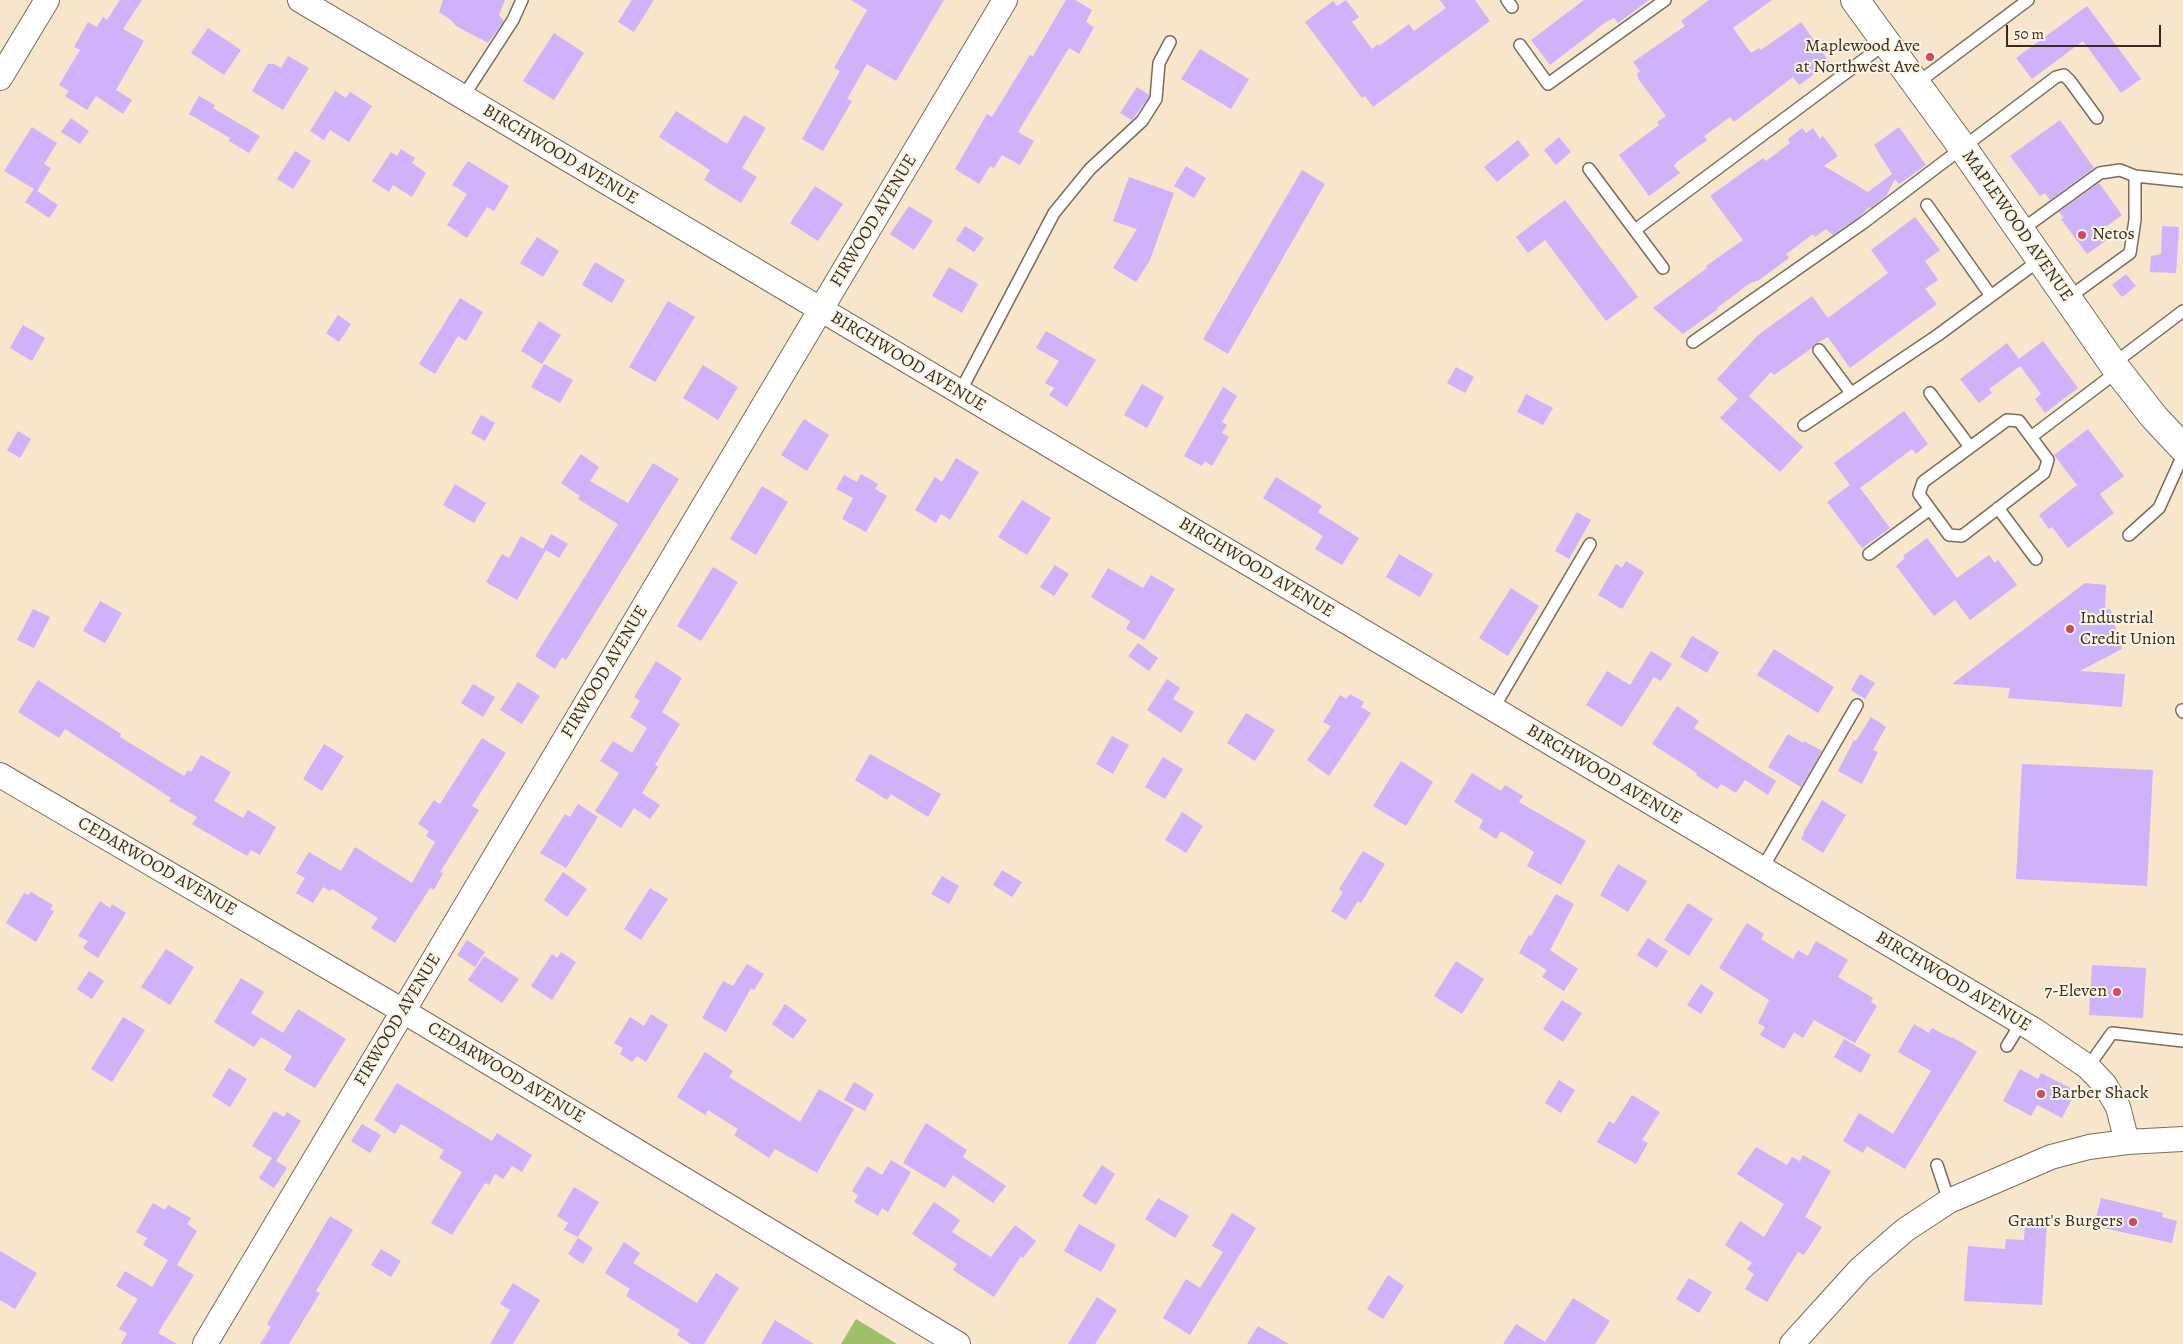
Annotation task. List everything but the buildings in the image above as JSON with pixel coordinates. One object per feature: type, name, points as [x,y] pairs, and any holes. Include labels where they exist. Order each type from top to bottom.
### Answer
[{"type":"street","points":[[0,78],[47,0]]},
{"type":"street","name":"BIRCHWOOD AVENUE","points":[[300,0],[2021,1022],[2088,1067],[2105,1084],[2118,1107],[2127,1142]]},
{"type":"street","name":"FIRWOOD AVENUE","points":[[205,1344],[1005,0]]},
{"type":"street","name":"MAPLEWOOD AVENUE","points":[[1855,0],[1963,148],[2116,368],[2154,416],[2183,448]]},
{"type":"street","name":"CEDARWOOD AVENUE","points":[[0,776],[403,1011],[958,1344]]},
{"type":"street","points":[[1792,1344],[1860,1269],[1905,1230],[1949,1201],[2052,1157],[2089,1147],[2127,1142],[2183,1139]]},
{"type":"lane","points":[[464,97],[513,20],[522,0]]},
{"type":"lane","points":[[1520,45],[1548,84],[1665,0]]},
{"type":"lane","points":[[1916,84],[2028,0]]},
{"type":"lane","points":[[960,392],[1054,213],[1090,169],[1142,121],[1156,99],[1159,63],[1170,42]]},
{"type":"lane","points":[[1635,230],[1886,43]]},
{"type":"lane","points":[[1693,342],[1863,223],[2056,77],[2064,75],[2070,81],[2097,118]]},
{"type":"lane","points":[[1590,169],[1663,268]]},
{"type":"lane","points":[[2020,230],[2100,173],[2120,170],[2135,176],[2183,181]]},
{"type":"lane","points":[[2068,298],[2130,253],[2135,220],[2135,176]]},
{"type":"lane","points":[[1927,205],[1991,296]]},
{"type":"lane","points":[[1804,424],[1938,335],[2041,259]]},
{"type":"lane","points":[[2031,436],[2183,311]]},
{"type":"lane","points":[[1819,350],[1851,393]]},
{"type":"lane","points":[[1930,393],[1970,447]]},
{"type":"lane","points":[[2007,420],[2019,421],[2031,436],[2048,460],[2044,473],[1962,536],[1949,535],[1919,494],[1923,482],[2007,420]]},
{"type":"lane","points":[[2129,535],[2159,508],[2183,455]]},
{"type":"lane","points":[[1998,508],[2036,559]]},
{"type":"lane","points":[[1870,554],[1930,509]]},
{"type":"lane","points":[[1493,709],[1590,544]]},
{"type":"lane","points":[[1762,869],[1857,705]]},
{"type":"lane","points":[[2007,1046],[2021,1022]]},
{"type":"lane","points":[[2088,1067],[2112,1033],[2183,1041]]},
{"type":"lane","points":[[1937,1165],[1949,1201]]},
{"type":"green space","points":[[856,1319],[897,1344],[841,1344]]},
{"type":"place","name":"Maplewood Ave at Northwest Ave","points":[[1930,57]]},
{"type":"place","name":"Netos","points":[[2082,235]]},
{"type":"place","name":"Industrial Credit Union","points":[[2070,629]]},
{"type":"place","name":"7-Eleven","points":[[2117,992]]},
{"type":"place","name":"Barber Shack","points":[[2041,1094]]},
{"type":"place","name":"Grant's Burgers","points":[[2133,1222]]}]
